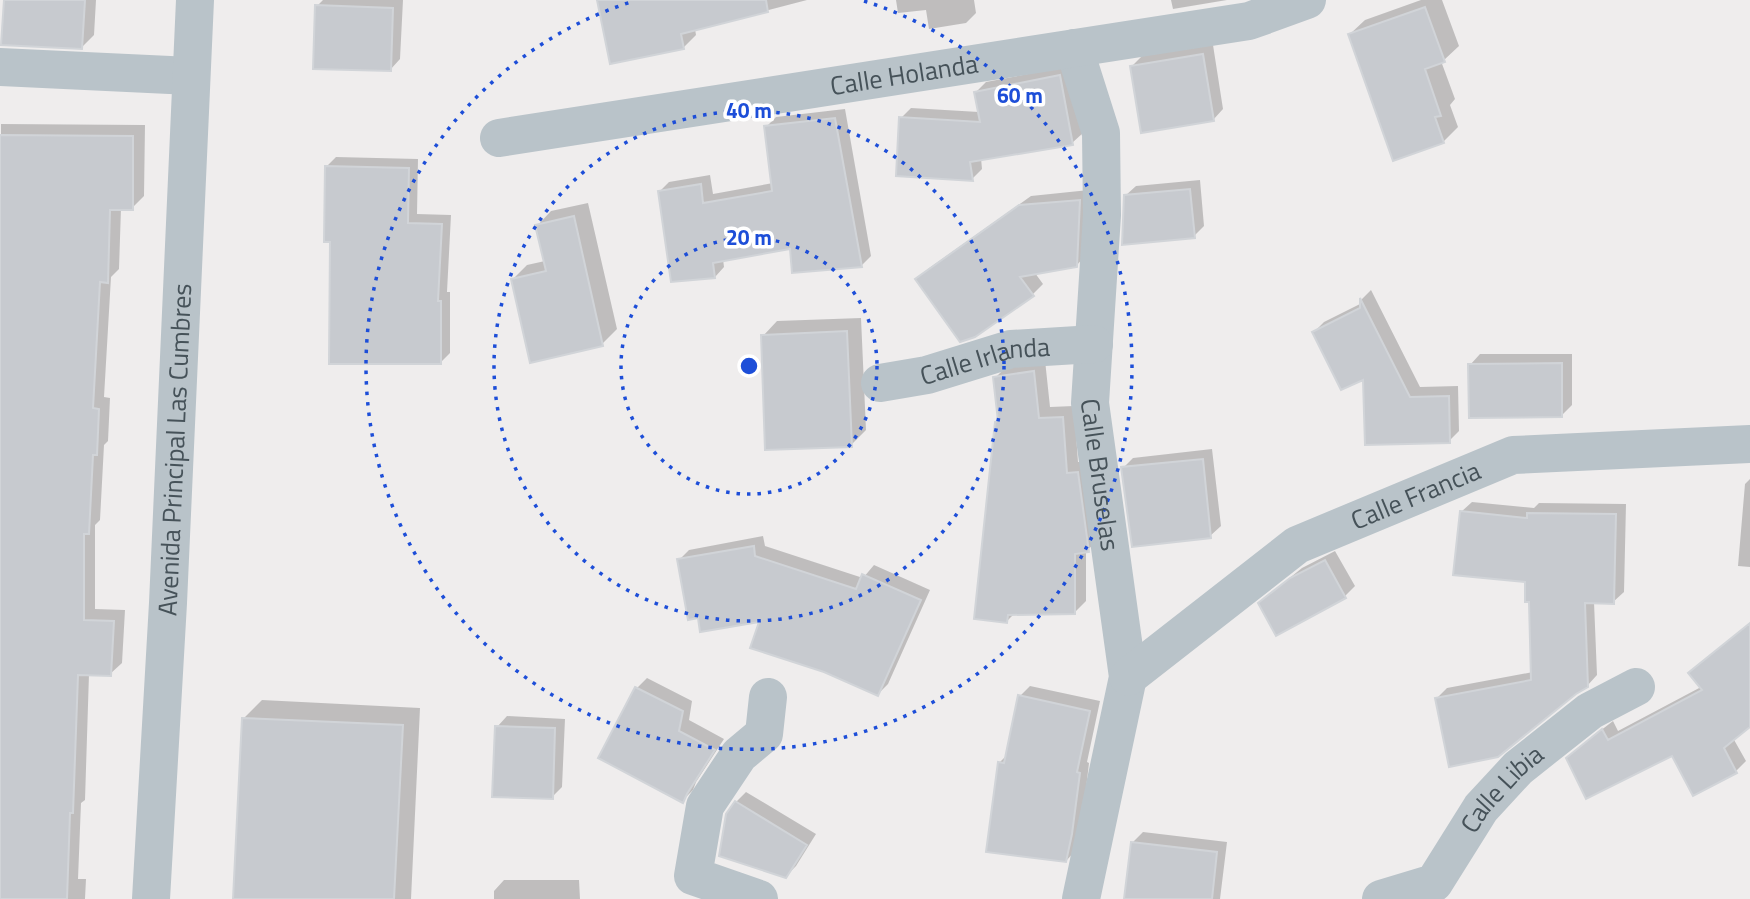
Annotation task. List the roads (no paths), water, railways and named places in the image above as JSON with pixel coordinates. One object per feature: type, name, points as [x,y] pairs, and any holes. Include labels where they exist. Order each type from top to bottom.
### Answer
[{"type":"street","name":"Avenida Principal Las Cumbres","points":[[151,899],[168,603],[195,0]]},
{"type":"street","name":"Calle Holanda","points":[[499,138],[1249,21],[1307,0]]},
{"type":"street","name":"Calle Bruselas","points":[[1074,48],[1101,133],[1102,215],[1090,403],[1128,677],[1081,899]]},
{"type":"street","points":[[0,67],[191,76]]},
{"type":"street","name":"Calle Irlanda","points":[[880,383],[927,375],[1011,349],[1094,344]]},
{"type":"street","name":"Calle Francia","points":[[1128,677],[1297,545],[1513,455],[1750,444]]},
{"type":"street","name":"Calle Libia","points":[[1381,899],[1434,883],[1481,808],[1518,768],[1590,711],[1636,687]]},
{"type":"street","points":[[759,899],[693,876],[705,806],[739,755],[764,734],[768,697]]}]
